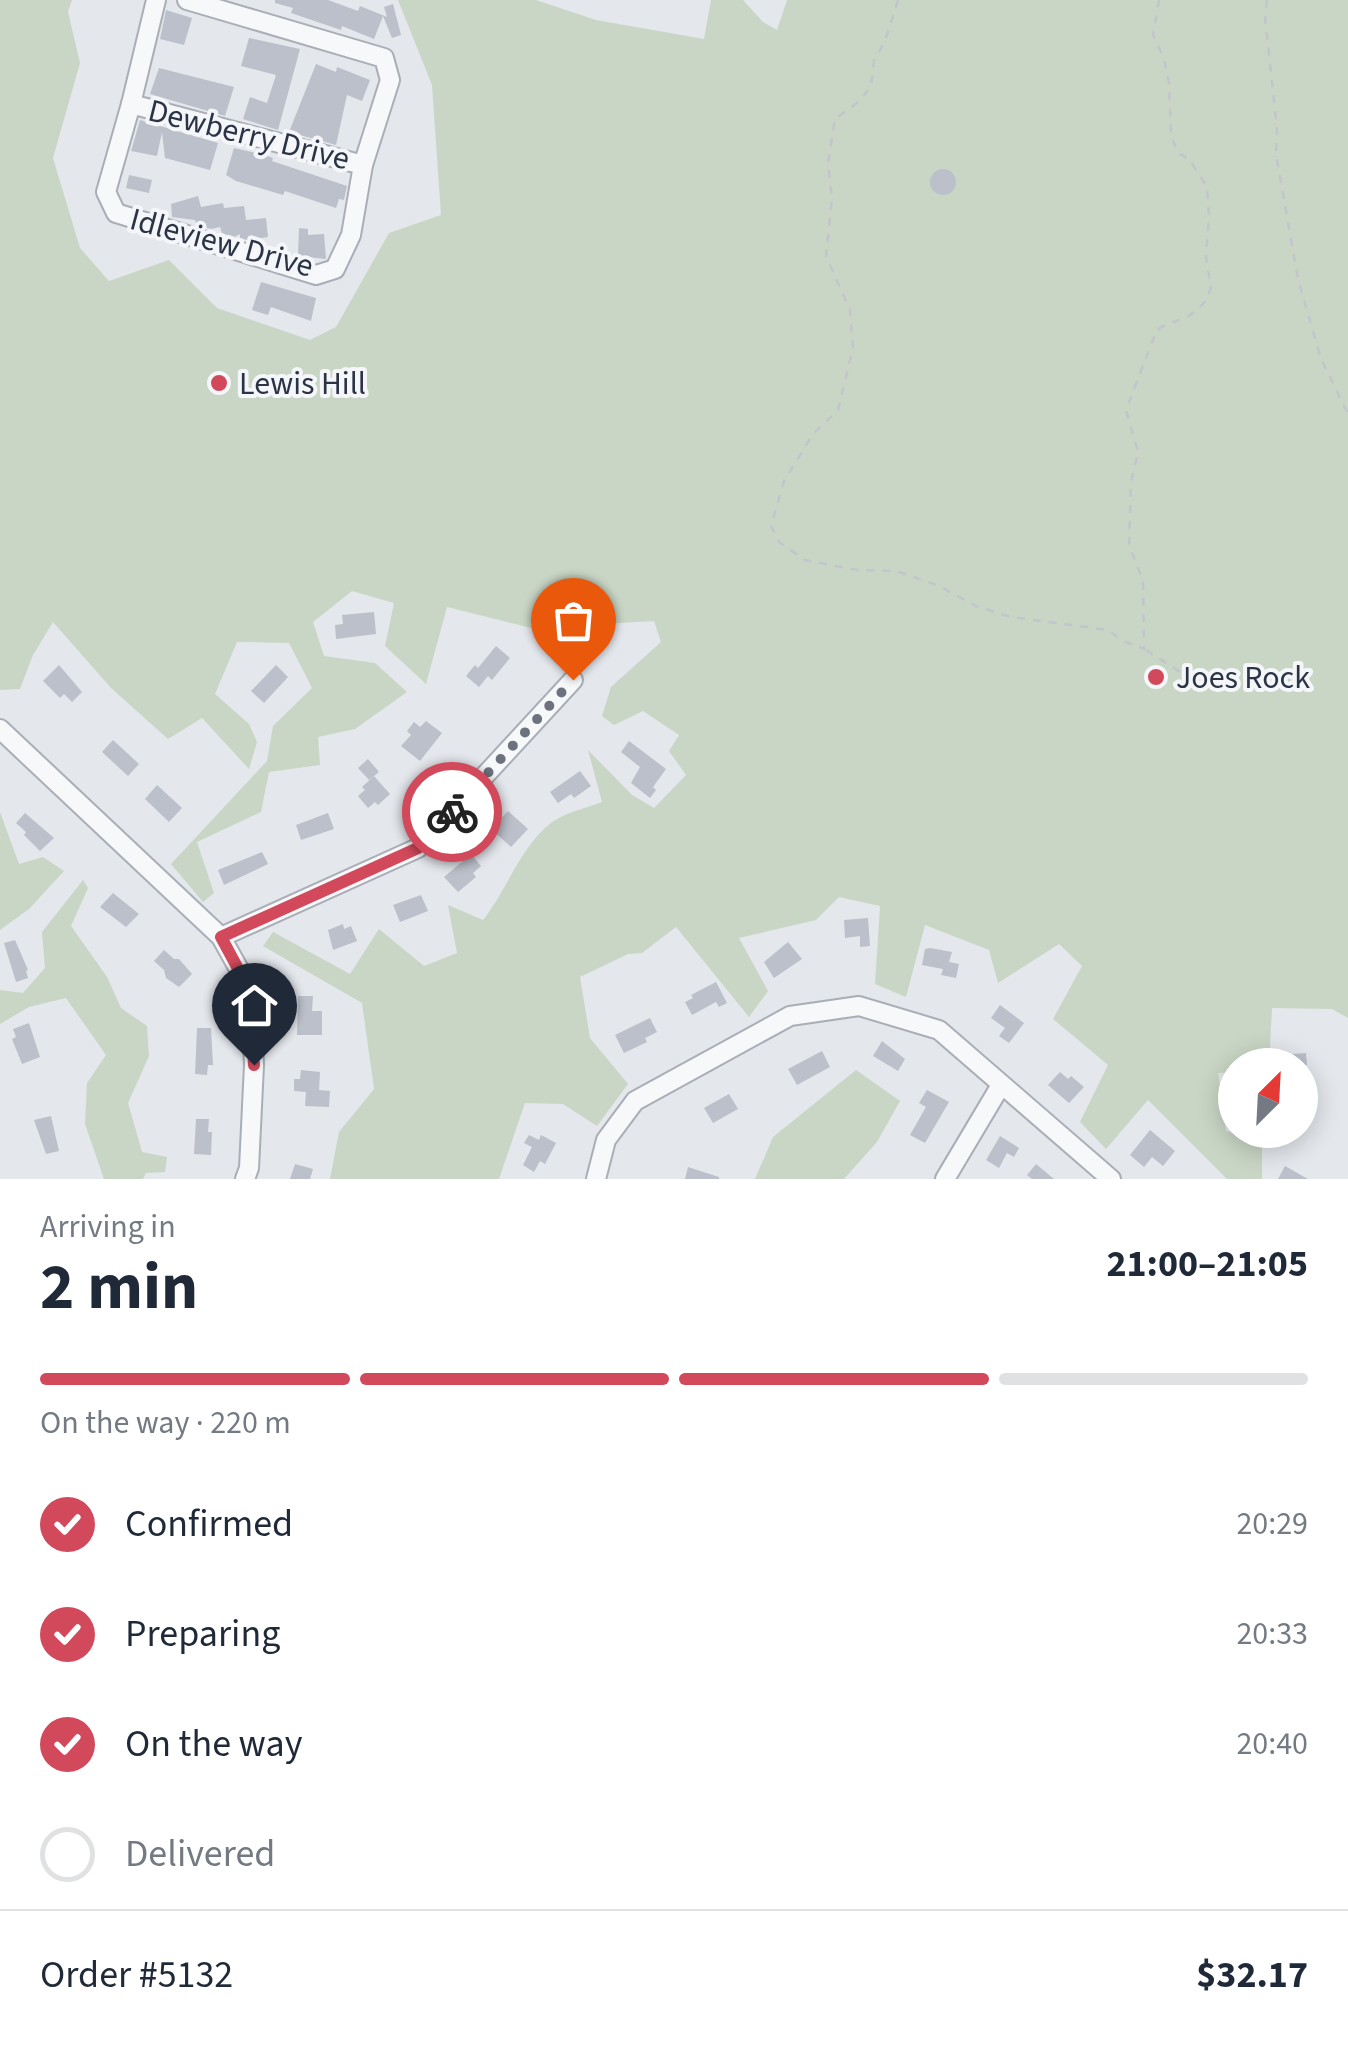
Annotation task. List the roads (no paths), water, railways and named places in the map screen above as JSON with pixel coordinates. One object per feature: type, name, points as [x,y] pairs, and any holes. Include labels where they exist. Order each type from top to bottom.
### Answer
[{"type":"street","name":"Dewberry Drive","points":[[156,0],[132,104],[363,165],[390,80],[384,58],[187,0]]},
{"type":"street","name":"Idleview Drive","points":[[132,104],[106,192],[116,213],[316,275],[335,269],[352,236],[363,165]]},
{"type":"street","points":[[221,937],[418,848],[573,680]]},
{"type":"street","points":[[0,729],[221,937],[250,991],[254,1065],[249,1168],[245,1179]]},
{"type":"street","points":[[596,1179],[606,1140],[634,1101],[790,1016],[859,1006],[938,1030],[1112,1179]]},
{"type":"street","points":[[945,1179],[1001,1085]]},
{"type":"place","name":"Lewis Hill","points":[[219,383]]},
{"type":"place","name":"Joes Rock","points":[[1156,677]]}]
